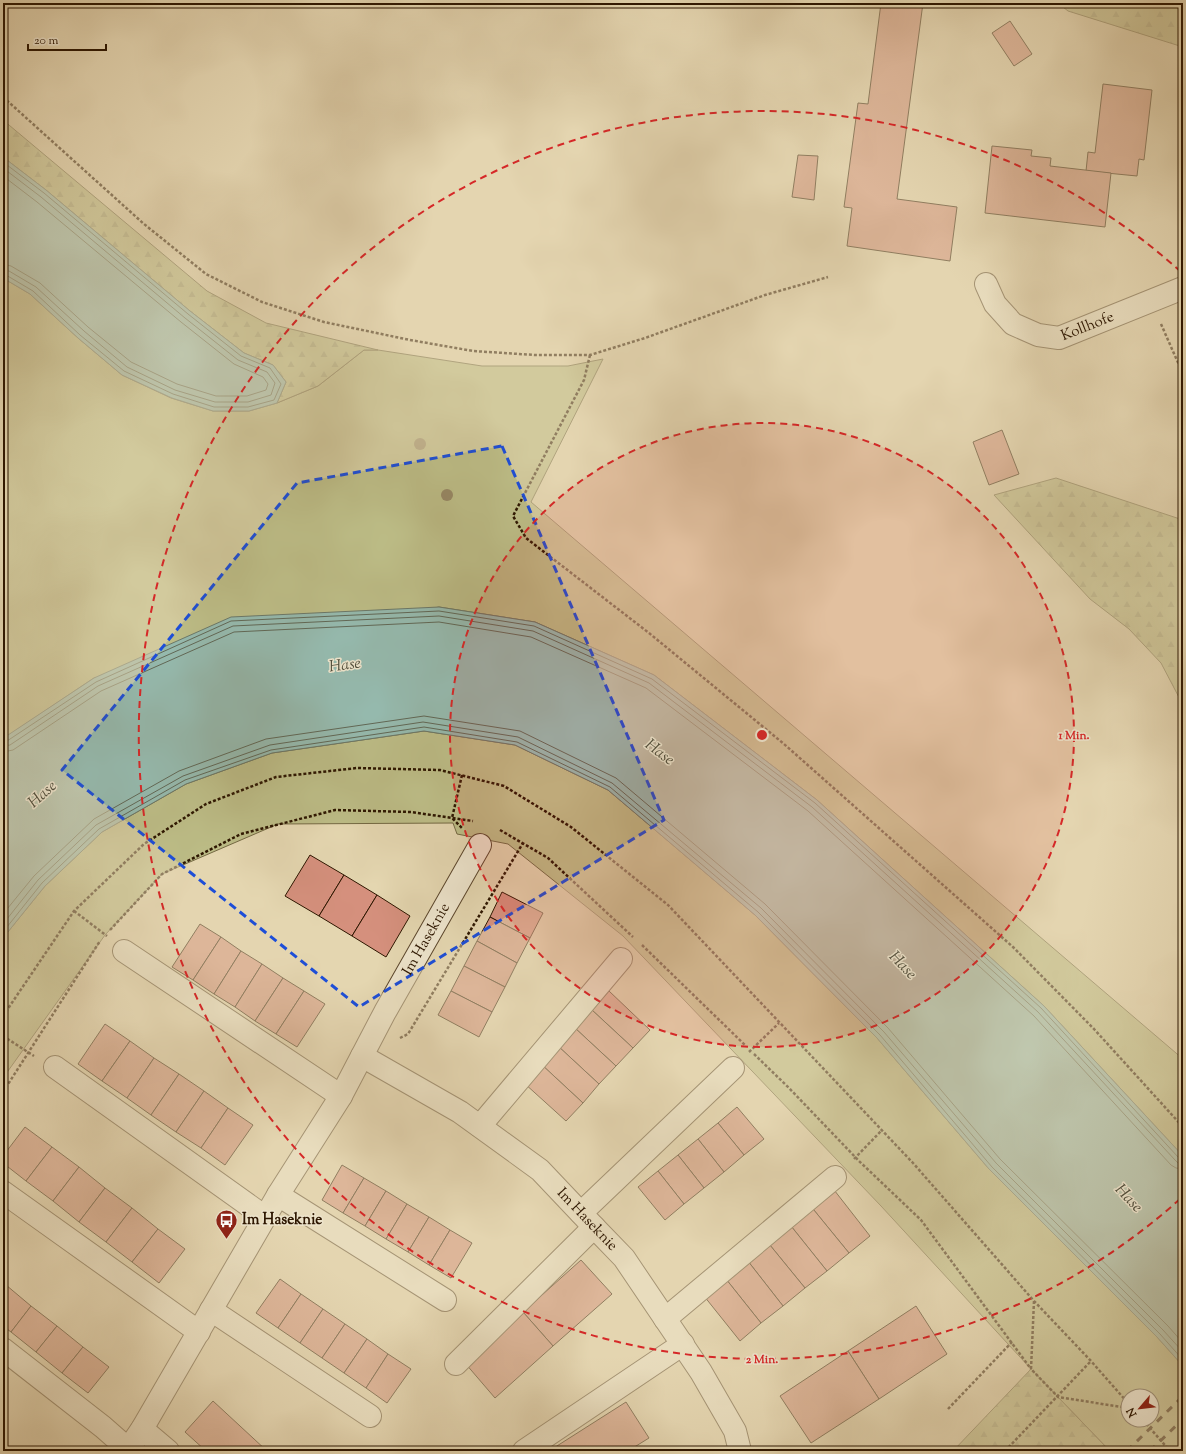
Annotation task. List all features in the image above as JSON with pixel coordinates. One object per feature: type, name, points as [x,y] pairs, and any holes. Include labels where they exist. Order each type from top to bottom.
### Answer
[{"type":"street","name":"Kollhofe","points":[[986,284],[995,304],[1013,324],[1038,335],[1059,338],[1183,288]]},
{"type":"street","name":"Im Haseknie","points":[[127,1450],[142,1429],[278,1195],[340,1096],[385,1012],[480,845]]},
{"type":"street","points":[[124,951],[340,1096]]},
{"type":"street","points":[[480,1126],[621,959]]},
{"type":"street","name":"Im Haseknie","points":[[362,1056],[460,1112],[480,1126],[540,1170],[588,1220],[624,1258],[702,1372],[735,1431],[740,1451]]},
{"type":"street","points":[[55,1067],[265,1217]]},
{"type":"street","points":[[456,1364],[588,1220],[733,1068]]},
{"type":"street","points":[[665,1319],[836,1177]]},
{"type":"street","points":[[3,1192],[199,1332]]},
{"type":"street","points":[[278,1195],[446,1300]]},
{"type":"street","points":[[211,1310],[370,1416]]},
{"type":"street","points":[[524,1451],[683,1344]]},
{"type":"street","points":[[3,1349],[103,1427],[127,1450]]},
{"type":"street","points":[[142,1429],[168,1451]]},
{"type":"path","points":[[3,97],[144,224],[206,274],[262,302],[324,322],[410,340],[473,351],[535,355],[590,355],[645,338],[765,295],[828,277]]},
{"type":"path","points":[[1151,300],[1183,374]]},
{"type":"path","points":[[590,355],[584,380],[513,516],[526,538],[649,633],[784,744],[1013,947],[1094,1029],[1183,1127]]},
{"type":"path","points":[[3,1016],[74,911],[144,844],[206,804],[276,777],[357,768],[440,770],[504,786],[571,827],[668,905],[913,1163],[1034,1301],[1120,1394]]},
{"type":"path","points":[[452,818],[462,775]]},
{"type":"path","points":[[3,1092],[105,935],[162,874],[241,834],[335,810],[411,812],[475,822]]},
{"type":"path","points":[[497,828],[548,858],[643,946],[789,1088],[855,1158],[921,1220],[1032,1369],[1058,1397],[1120,1407]]},
{"type":"path","points":[[362,1056],[408,1034],[523,843]]},
{"type":"path","points":[[74,911],[124,951]]},
{"type":"path","points":[[733,1068],[779,1023]]},
{"type":"path","points":[[3,1036],[28,1053],[55,1067]]},
{"type":"path","points":[[855,1158],[882,1130]]},
{"type":"path","points":[[1032,1369],[1034,1301]]},
{"type":"path","points":[[948,1410],[1012,1342]]},
{"type":"path","points":[[1005,1451],[1091,1361]]},
{"type":"path","points":[[1150,1428],[1170,1451]]},
{"type":"highlighted area","points":[[502,446],[664,820],[359,1007],[62,770],[297,483]]},
{"type":"green space","points":[[1058,3],[1183,3],[1183,47],[1068,11]]},
{"type":"green space","points":[[3,120],[207,291],[266,323],[378,350],[364,350],[318,386],[277,403],[286,382],[273,365],[244,353],[190,311],[46,190],[3,157]]},
{"type":"green space","points":[[3,278],[30,294],[78,338],[122,375],[171,398],[213,411],[249,411],[277,403],[318,386],[364,350],[378,350],[482,366],[568,366],[603,359],[531,502],[1183,1059],[1183,1156],[1044,1006],[817,800],[654,675],[535,622],[439,607],[94,678],[3,739]]},
{"type":"green space","points":[[1056,478],[1183,520],[1183,705],[1161,663],[1129,629],[1090,599],[994,495]]},
{"type":"green space","points":[[424,731],[515,745],[608,790],[755,915],[877,1038],[989,1169],[1157,1337],[1183,1366],[1183,1451],[1110,1451],[1031,1369],[881,1206],[623,936],[508,844],[457,834],[453,823],[278,824],[162,874],[105,935],[3,1078],[3,938],[45,886],[102,832],[186,784],[272,753]]},
{"type":"green space","points":[[1031,1369],[1105,1446],[1100,1451],[953,1451]]},
{"type":"water","points":[[3,157],[46,190],[190,311],[244,353],[273,365],[286,382],[277,403],[249,411],[213,411],[172,398],[122,375],[78,338],[30,294],[3,278]]},
{"type":"water","name":"Hase","points":[[439,607],[535,622],[654,675],[817,800],[1044,1006],[1183,1156],[1183,1366],[1157,1337],[989,1169],[877,1038],[755,915],[608,790],[515,745],[424,731],[272,753],[186,784],[102,832],[45,886],[3,938],[3,739],[5,737],[94,678],[231,617]]},
{"type":"building","points":[[881,3],[923,3],[897,199],[957,207],[950,261],[847,246],[852,208],[844,207],[858,103],[868,104]]},
{"type":"building","points":[[1010,21],[1032,54],[1014,66],[992,33]]},
{"type":"building","points":[[1103,84],[1152,90],[1144,160],[1139,159],[1137,176],[1086,171],[1088,152],[1095,153]]},
{"type":"building","points":[[992,146],[1032,150],[1031,156],[1051,158],[1050,166],[1111,173],[1105,227],[985,213]]},
{"type":"building","points":[[798,155],[818,156],[814,200],[792,197]]},
{"type":"building","points":[[1002,430],[1019,474],[989,485],[973,442]]},
{"type":"building","points":[[310,855],[344,875],[319,916],[285,896]]},
{"type":"building","points":[[344,875],[377,895],[352,936],[319,916]]},
{"type":"building","points":[[502,892],[543,913],[530,938],[490,917]]},
{"type":"building","points":[[377,895],[410,916],[386,957],[352,936]]},
{"type":"building","points":[[490,917],[530,938],[517,963],[477,941]]},
{"type":"building","points":[[200,924],[221,937],[193,980],[172,967]]},
{"type":"building","points":[[221,937],[241,951],[214,994],[193,980]]},
{"type":"building","points":[[477,941],[517,963],[505,987],[464,966]]},
{"type":"building","points":[[241,951],[262,964],[235,1007],[214,994]]},
{"type":"building","points":[[262,964],[283,978],[255,1021],[235,1007]]},
{"type":"building","points":[[464,966],[505,987],[492,1012],[451,991]]},
{"type":"building","points":[[283,978],[304,991],[276,1034],[255,1021]]},
{"type":"building","points":[[304,991],[325,1004],[297,1047],[276,1034]]},
{"type":"building","points":[[451,991],[492,1012],[479,1037],[438,1015]]},
{"type":"building","points":[[609,991],[650,1030],[633,1048],[592,1010]]},
{"type":"building","points":[[592,1010],[633,1048],[616,1066],[575,1028]]},
{"type":"building","points":[[105,1024],[130,1041],[102,1081],[78,1064]]},
{"type":"building","points":[[575,1028],[616,1066],[599,1084],[558,1046]]},
{"type":"building","points":[[130,1041],[154,1058],[127,1098],[102,1081]]},
{"type":"building","points":[[558,1046],[599,1084],[583,1103],[541,1064]]},
{"type":"building","points":[[154,1058],[179,1074],[151,1115],[127,1098]]},
{"type":"building","points":[[541,1064],[583,1103],[566,1121],[524,1083]]},
{"type":"building","points":[[179,1074],[204,1091],[176,1132],[151,1115]]},
{"type":"building","points":[[204,1091],[228,1108],[201,1148],[176,1132]]},
{"type":"building","points":[[737,1107],[764,1139],[744,1155],[718,1123]]},
{"type":"building","points":[[228,1108],[253,1125],[225,1165],[201,1148]]},
{"type":"building","points":[[718,1123],[744,1155],[724,1172],[698,1139]]},
{"type":"building","points":[[25,1127],[52,1147],[26,1181],[3,1163],[3,1156]]},
{"type":"building","points":[[698,1139],[724,1172],[704,1188],[678,1155]]},
{"type":"building","points":[[52,1147],[79,1167],[53,1201],[26,1181]]},
{"type":"building","points":[[678,1155],[704,1188],[684,1204],[658,1171]]},
{"type":"building","points":[[342,1165],[364,1178],[343,1213],[322,1200]]},
{"type":"building","points":[[79,1167],[105,1188],[79,1222],[53,1201]]},
{"type":"building","points":[[658,1171],[684,1204],[665,1220],[638,1187]]},
{"type":"building","points":[[364,1178],[386,1191],[365,1226],[343,1213]]},
{"type":"building","points":[[831,1186],[870,1236],[849,1253],[809,1204]]},
{"type":"building","points":[[105,1188],[132,1208],[106,1242],[79,1222]]},
{"type":"building","points":[[386,1191],[407,1204],[386,1239],[365,1226]]},
{"type":"building","points":[[407,1204],[429,1217],[408,1252],[386,1239]]},
{"type":"building","points":[[809,1204],[849,1253],[827,1271],[787,1221]]},
{"type":"building","points":[[132,1208],[158,1229],[132,1262],[106,1242]]},
{"type":"building","points":[[429,1217],[450,1230],[429,1265],[408,1252]]},
{"type":"building","points":[[787,1221],[827,1271],[805,1288],[765,1239]]},
{"type":"building","points":[[158,1229],[185,1249],[159,1283],[132,1262]]},
{"type":"building","points":[[450,1230],[472,1243],[451,1278],[429,1265]]},
{"type":"building","points":[[765,1239],[805,1288],[783,1306],[744,1256]]},
{"type":"building","points":[[744,1256],[783,1306],[761,1323],[722,1274]]},
{"type":"building","points":[[581,1260],[612,1294],[553,1346],[523,1312]]},
{"type":"building","points":[[722,1274],[761,1323],[740,1341],[700,1291]]},
{"type":"building","points":[[280,1279],[301,1294],[278,1328],[256,1313]]},
{"type":"building","points":[[6,1285],[31,1306],[11,1332],[3,1326],[3,1289]]},
{"type":"building","points":[[301,1294],[323,1309],[300,1343],[278,1328]]},
{"type":"building","points":[[31,1306],[57,1326],[36,1352],[11,1332]]},
{"type":"building","points":[[916,1306],[947,1354],[879,1399],[848,1351]]},
{"type":"building","points":[[323,1309],[345,1324],[322,1358],[300,1343]]},
{"type":"building","points":[[523,1312],[553,1346],[495,1398],[465,1363]]},
{"type":"building","points":[[345,1324],[367,1339],[344,1373],[322,1358]]},
{"type":"building","points":[[57,1326],[83,1347],[62,1373],[36,1352]]},
{"type":"building","points":[[367,1339],[388,1354],[366,1388],[344,1373]]},
{"type":"building","points":[[83,1347],[109,1367],[88,1393],[62,1373]]},
{"type":"building","points":[[848,1351],[879,1399],[811,1443],[780,1396]]},
{"type":"building","points":[[388,1354],[411,1369],[387,1403],[366,1388]]},
{"type":"building","points":[[213,1401],[267,1451],[206,1451],[185,1432]]},
{"type":"building","points":[[626,1402],[649,1438],[628,1451],[549,1451]]},
{"type":"railway","points":[[1127,1451],[1183,1396]]},
{"type":"railway","points":[[1150,1451],[1183,1419]]},
{"type":"place","name":"Im Haseknie","points":[[227,1240]]}]
